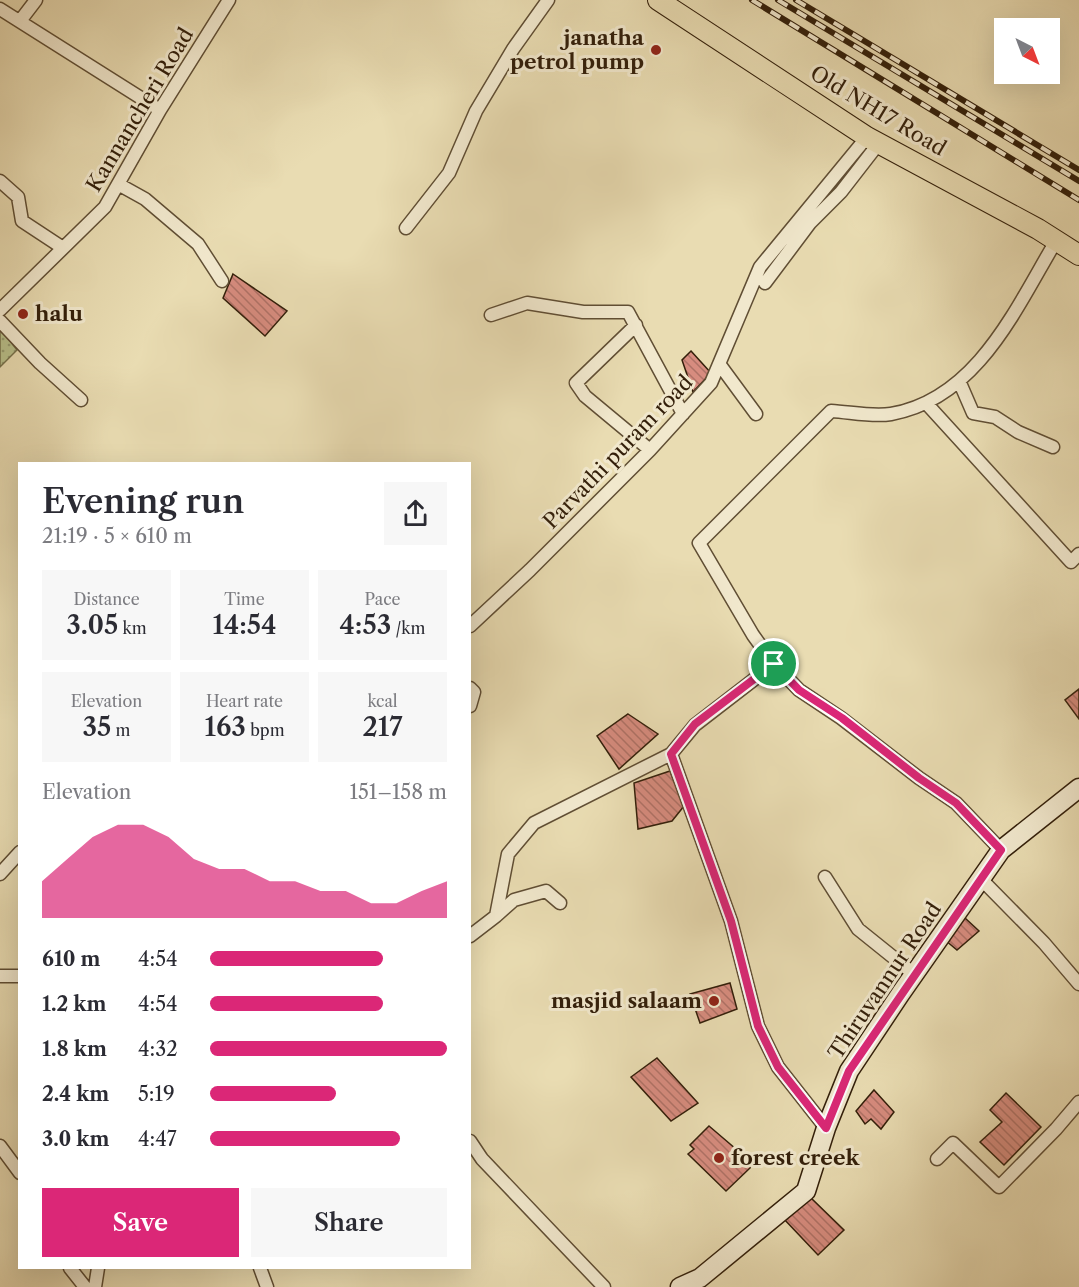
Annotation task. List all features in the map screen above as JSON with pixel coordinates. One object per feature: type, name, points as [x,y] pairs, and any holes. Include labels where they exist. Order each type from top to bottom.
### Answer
[{"type":"main road","name":"Old NH17 Road","points":[[658,0],[873,140],[1079,255]]},
{"type":"street","points":[[20,21],[36,0]]},
{"type":"street","name":"Kannancheri Road","points":[[0,310],[105,207],[160,110],[229,0]]},
{"type":"street","points":[[406,228],[449,173],[476,111],[513,49],[548,0]]},
{"type":"street","points":[[0,9],[160,110]]},
{"type":"street","points":[[765,283],[810,223],[841,192],[873,140]]},
{"type":"street","name":"Parvathi puram road","points":[[471,625],[530,570],[650,450],[711,383],[760,267],[873,140]]},
{"type":"street","points":[[0,181],[18,197],[22,221],[63,248]]},
{"type":"street","points":[[118,184],[145,199],[198,243],[222,281]]},
{"type":"street","points":[[1001,850],[956,803],[919,778],[842,718],[799,690],[774,664],[753,635],[699,543],[831,411],[889,414],[921,406],[960,383],[999,336],[1056,241]]},
{"type":"street","points":[[491,315],[527,303],[583,312],[628,312],[683,414]]},
{"type":"street","points":[[0,321],[40,363],[81,400]]},
{"type":"street","points":[[636,325],[576,383],[585,396],[650,450]]},
{"type":"street","points":[[720,365],[756,414]]},
{"type":"street","points":[[960,383],[973,413],[995,417],[1018,432],[1053,447]]},
{"type":"street","points":[[926,403],[1071,562],[1079,554]]},
{"type":"street","points":[[496,916],[508,854],[534,823],[671,754],[695,724],[774,664]]},
{"type":"street","points":[[471,689],[474,692],[471,702]]},
{"type":"street","points":[[671,754],[731,921],[758,1026],[778,1067],[826,1128]]},
{"type":"street","name":"Thiruvannur Road","points":[[680,1287],[700,1278],[806,1191],[826,1128],[849,1071],[914,974],[1001,850],[1079,788]]},
{"type":"street","points":[[0,874],[18,854]]},
{"type":"street","points":[[825,877],[858,929],[914,974]]},
{"type":"street","points":[[981,879],[1044,943],[1079,984]]},
{"type":"street","points":[[471,935],[514,900],[546,891],[560,903]]},
{"type":"street","points":[[0,977],[18,976]]},
{"type":"street","points":[[937,1159],[953,1143],[999,1187],[1079,1102]]},
{"type":"street","points":[[471,1143],[482,1159],[604,1287]]},
{"type":"street","points":[[0,1146],[18,1170]]},
{"type":"street","points":[[71,1269],[85,1287]]},
{"type":"street","points":[[95,1287],[98,1269]]},
{"type":"street","points":[[260,1269],[267,1287]]},
{"type":"green space","points":[[0,328],[17,350],[0,367]]},
{"type":"building","points":[[233,274],[287,311],[265,336],[223,298]]},
{"type":"building","points":[[691,351],[711,373],[693,392],[682,360]]},
{"type":"building","points":[[1079,689],[1079,719],[1065,700]]},
{"type":"building","points":[[628,714],[658,734],[619,769],[597,736]]},
{"type":"building","points":[[670,771],[684,806],[672,821],[638,829],[634,783]]},
{"type":"building","points":[[965,918],[979,931],[957,950],[945,940]]},
{"type":"building","name":"masjid salaam","points":[[730,983],[737,1009],[700,1023],[690,994]]},
{"type":"building","points":[[657,1058],[698,1103],[671,1121],[631,1077]]},
{"type":"building","points":[[874,1090],[894,1112],[881,1129],[871,1119],[865,1124],[856,1111]]},
{"type":"building","points":[[1006,1093],[1041,1127],[1004,1165],[980,1142],[1002,1122],[990,1110]]},
{"type":"building","name":"forest creek","points":[[709,1126],[750,1161],[750,1168],[726,1191],[688,1154],[694,1149],[690,1145]]},
{"type":"building","points":[[810,1197],[844,1230],[818,1255],[784,1219]]},
{"type":"railway","points":[[752,0],[1079,200]]},
{"type":"railway","points":[[778,0],[1079,181]]},
{"type":"railway","points":[[796,0],[1079,170]]},
{"type":"place","name":"janatha petrol pump","points":[[656,50]]},
{"type":"place","name":"halu","points":[[23,314]]},
{"type":"place","name":"masjid salaam","points":[[714,1001]]},
{"type":"place","name":"forest creek","points":[[719,1158]]},
{"type":"route","points":[[774,664],[799,690],[842,718],[919,778],[956,803],[1001,850],[849,1071],[826,1128],[778,1067],[758,1026],[731,921],[671,754],[695,724],[774,664]]}]
